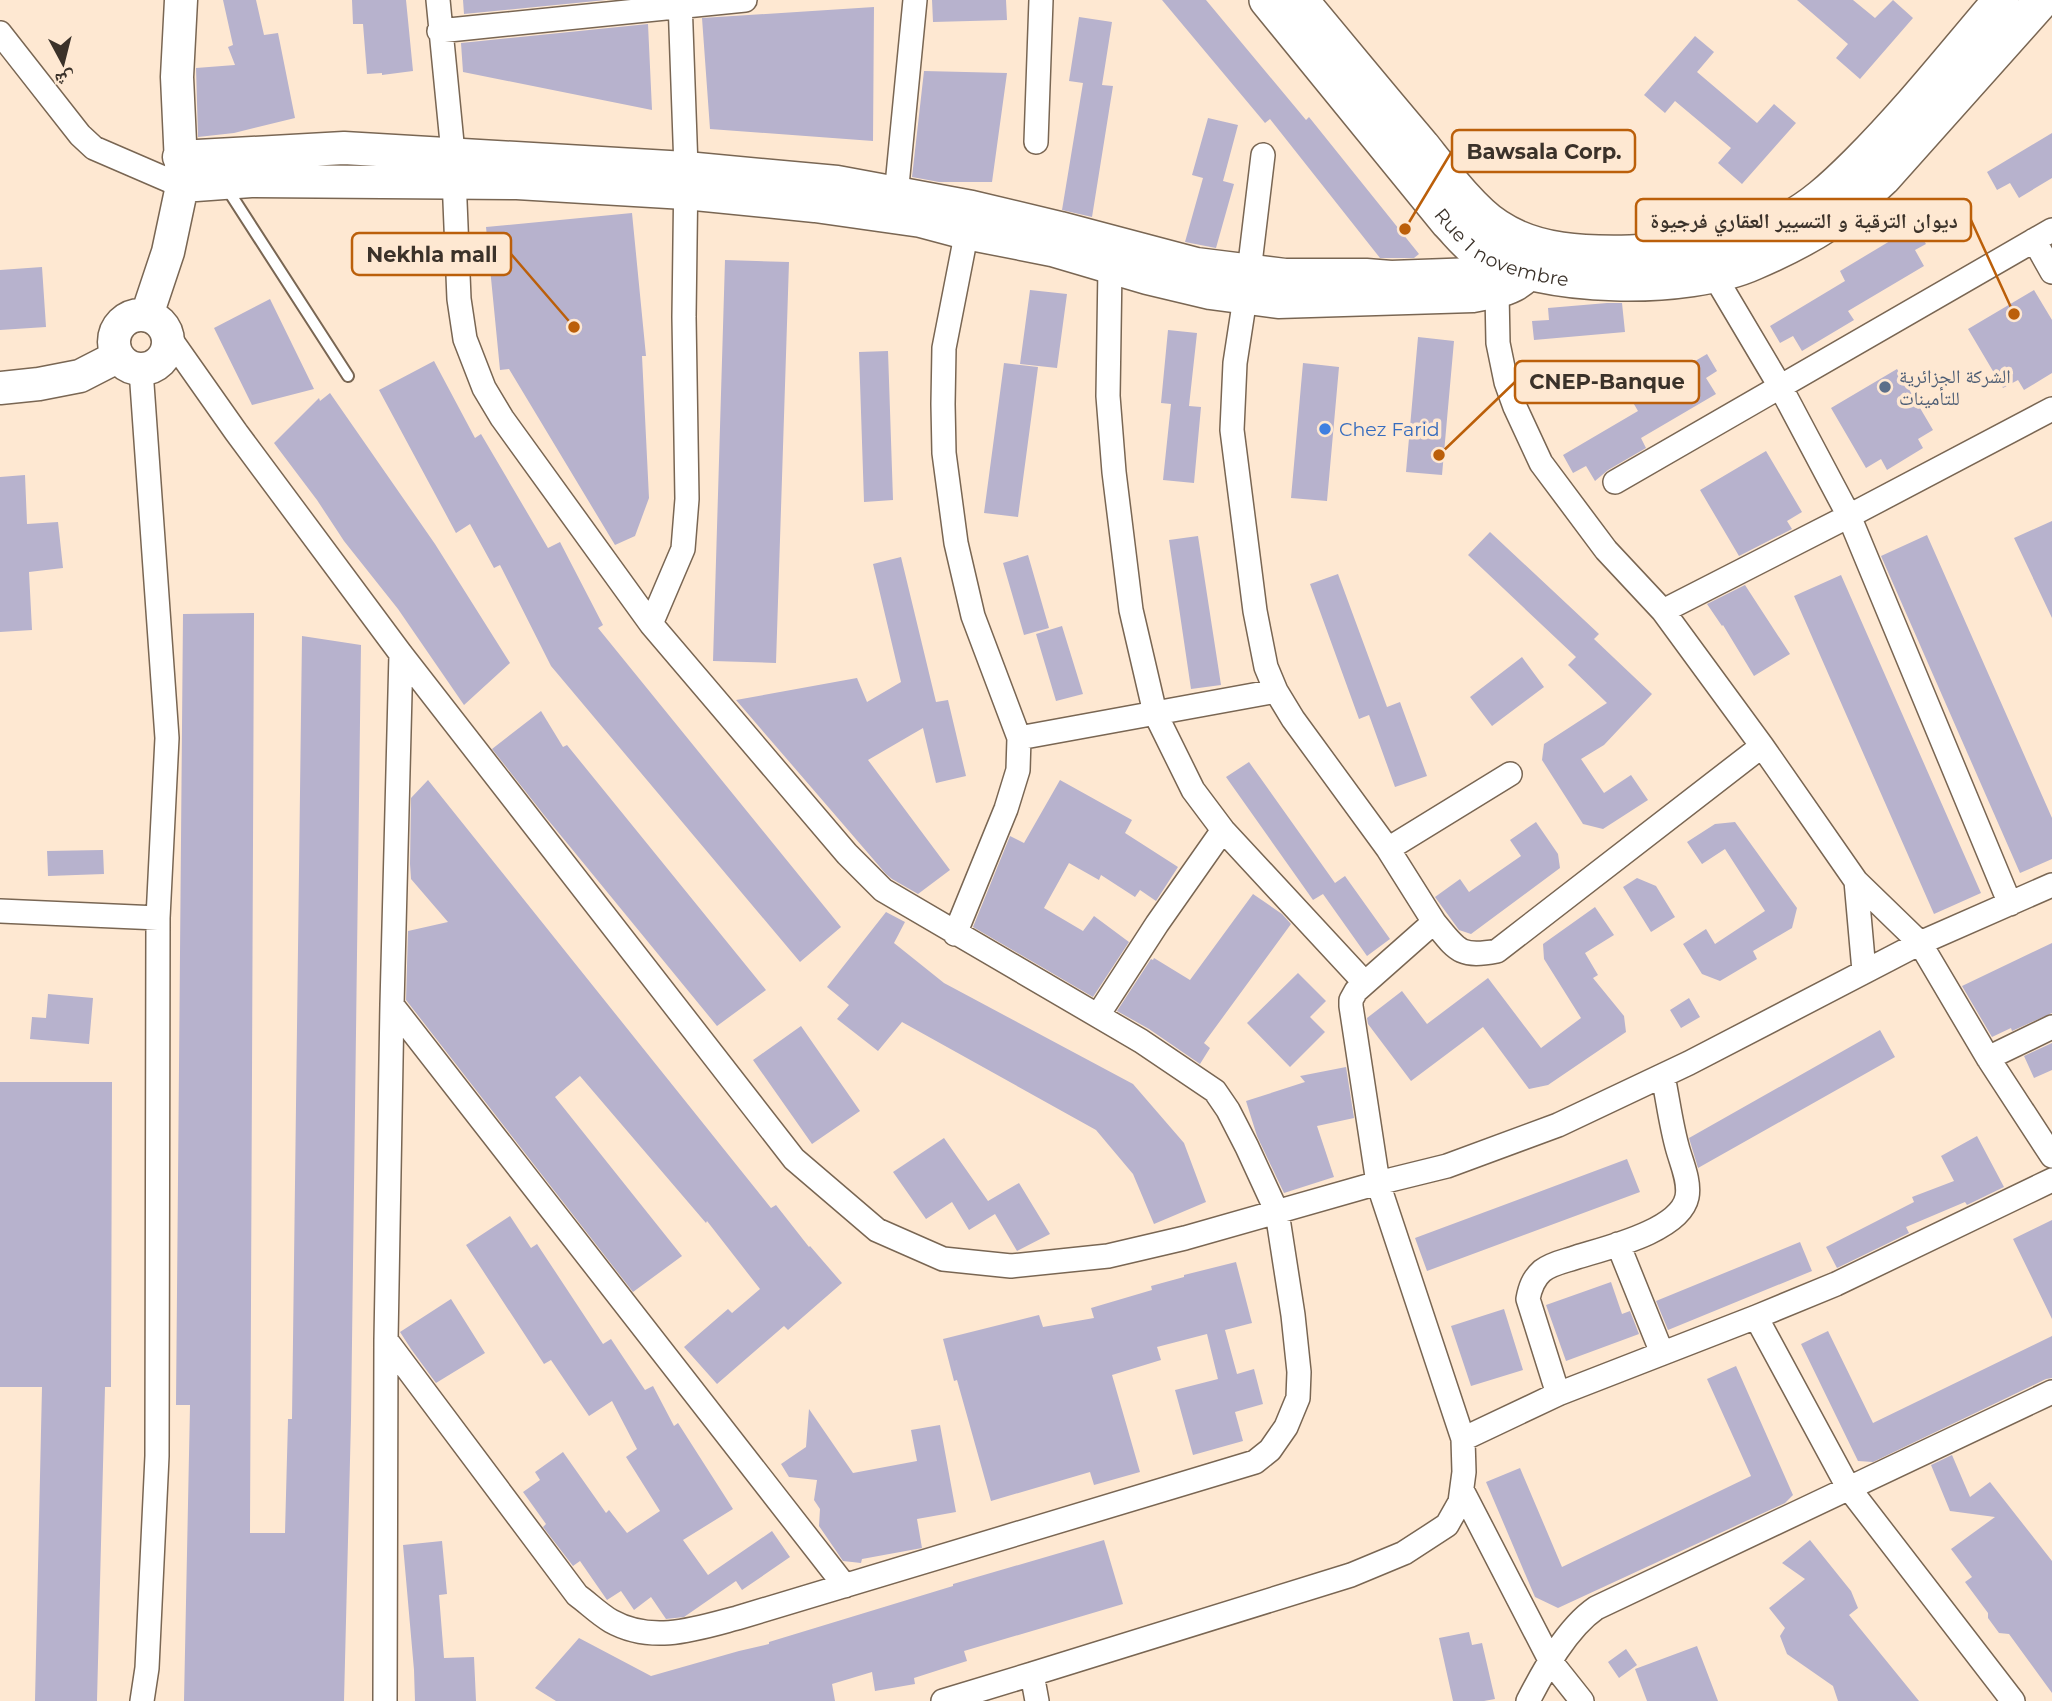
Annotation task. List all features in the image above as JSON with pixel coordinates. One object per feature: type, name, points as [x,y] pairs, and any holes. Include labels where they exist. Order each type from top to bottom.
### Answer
[{"type":"main road","points":[[0,388],[39,384],[129,363],[153,367],[161,361],[168,344],[157,325],[181,171],[177,77],[181,0]]},
{"type":"main road","name":"Rue 1 novembre","points":[[1267,0],[1448,222],[1477,251],[1515,264],[1592,282],[1677,281],[1706,260],[1749,250]]},
{"type":"main road","name":"Rue 1 novembre","points":[[1300,0],[1460,192],[1495,226],[1515,264]]},
{"type":"main road","points":[[1749,250],[1837,183],[1896,124],[2001,0]]},
{"type":"main road","points":[[1749,250],[1813,232],[1854,205],[1883,178],[2042,0]]},
{"type":"main road","points":[[181,171],[344,148],[517,183],[685,181],[815,206],[895,205],[921,221],[969,220],[1196,264],[1247,284],[1278,302],[1474,296],[1515,264]]},
{"type":"main road","points":[[181,171],[223,182],[453,168]]},
{"type":"main road","points":[[969,220],[1052,250],[1210,293],[1247,284]]},
{"type":"main road","points":[[129,363],[114,348],[116,330],[130,317],[157,325]]},
{"type":"street","points":[[386,1340],[577,1595],[611,1621],[630,1630],[651,1634],[687,1631],[1234,1470],[1255,1462],[1270,1450],[1286,1427],[1298,1398],[1299,1372],[1293,1315],[1277,1212],[1228,1110],[1214,1091],[1098,1015],[883,890],[848,855],[651,624],[502,418],[484,388],[465,339],[459,299],[453,168],[438,0]]},
{"type":"street","points":[[439,31],[680,3],[745,0]]},
{"type":"street","points":[[895,205],[915,0]]},
{"type":"street","points":[[1036,142],[1041,0]]},
{"type":"street","points":[[651,624],[683,549],[687,499],[685,181],[680,3]]},
{"type":"street","points":[[0,33],[80,135],[94,148],[129,164],[181,171]]},
{"type":"street","points":[[1263,155],[1235,363],[1232,430],[1255,611],[1266,667],[1276,691],[1293,719],[1388,849],[1434,922],[1455,948],[1467,954],[1497,951],[1762,746]]},
{"type":"street","points":[[955,933],[1006,809],[1018,770],[1019,738],[973,616],[956,543],[944,453],[944,348],[969,220]]},
{"type":"street","points":[[1615,482],[2043,235],[2052,272]]},
{"type":"street","points":[[1706,260],[1781,388],[1849,516],[2010,904]]},
{"type":"street","points":[[1515,264],[1498,344],[1506,382],[1515,407],[1541,463],[1606,550],[1663,611],[1856,881],[1920,943],[1988,1058],[2052,1156]]},
{"type":"street","points":[[1110,267],[1108,396],[1114,472],[1131,610],[1155,713],[1193,790],[1223,830],[1364,982]]},
{"type":"street","points":[[157,325],[401,654],[794,1159],[877,1230],[943,1259],[1011,1266],[1108,1256],[1447,1166],[1558,1125],[1662,1076],[1920,943],[2052,885]]},
{"type":"street","points":[[129,363],[167,738],[158,918],[157,1456],[147,1668],[142,1701]]},
{"type":"street","points":[[1663,611],[2052,409]]},
{"type":"street","points":[[385,1701],[386,1340],[401,654]]},
{"type":"street","points":[[1019,738],[1276,691]]},
{"type":"street","points":[[1388,849],[1510,774]]},
{"type":"street","points":[[1098,1015],[1223,830]]},
{"type":"street","points":[[1856,881],[1864,971]]},
{"type":"street","points":[[0,911],[158,918]]},
{"type":"street","points":[[943,1701],[1351,1575],[1404,1553],[1447,1525],[1460,1502],[1464,1472],[1463,1439],[1378,1183],[1352,1006],[1353,996],[1364,982],[1434,922]]},
{"type":"street","points":[[392,1005],[845,1586]]},
{"type":"street","points":[[1988,1058],[2052,1027]]},
{"type":"street","points":[[1558,1394],[1528,1299],[1531,1285],[1543,1270],[1556,1264],[1618,1244],[1668,1223],[1687,1198],[1684,1169],[1662,1076]]},
{"type":"street","points":[[1463,1439],[1558,1394],[1836,1284],[2052,1181]]},
{"type":"street","points":[[1618,1244],[1662,1353]]},
{"type":"street","points":[[1756,1317],[1848,1488],[2013,1701]]},
{"type":"street","points":[[1528,1701],[1572,1632],[1587,1614],[1596,1608],[2052,1392]]},
{"type":"street","points":[[1462,1490],[1551,1662],[1582,1701]]},
{"type":"street","points":[[1032,1674],[1037,1701]]},
{"type":"lane","points":[[223,182],[348,376]]},
{"type":"building","points":[[223,0],[256,0],[264,35],[278,33],[295,118],[234,133],[198,137],[196,68],[235,65],[228,47],[233,45]]},
{"type":"building","points":[[352,0],[406,0],[413,71],[367,74],[363,24],[353,24]]},
{"type":"building","points":[[463,0],[606,0],[464,14]]},
{"type":"building","points":[[932,0],[1006,0],[1007,20],[933,22]]},
{"type":"building","points":[[1162,0],[1206,0],[1306,120],[1309,117],[1419,254],[1414,258],[1380,258],[1270,119],[1265,123]]},
{"type":"building","points":[[1797,0],[1853,0],[1875,18],[1893,0],[1913,18],[1860,79],[1836,58],[1848,44]]},
{"type":"building","points":[[874,7],[873,141],[710,129],[702,18]]},
{"type":"building","points":[[1079,17],[1112,22],[1102,85],[1113,86],[1092,217],[1062,210],[1083,83],[1069,81]]},
{"type":"building","points":[[648,24],[652,110],[463,72],[461,43]]},
{"type":"building","points":[[1695,36],[1714,52],[1697,72],[1757,123],[1774,104],[1796,123],[1742,184],[1718,163],[1731,148],[1675,101],[1665,113],[1644,95]]},
{"type":"building","points":[[924,71],[1007,73],[992,182],[939,182],[912,177]]},
{"type":"building","points":[[1208,118],[1238,125],[1223,181],[1234,184],[1216,248],[1185,242],[1203,178],[1192,175]]},
{"type":"building","points":[[2052,133],[2052,178],[2019,198],[2010,183],[1997,190],[1987,172]]},
{"type":"building","points":[[632,213],[646,356],[642,356],[649,498],[635,536],[615,545],[509,369],[500,370],[486,227]]},
{"type":"building","points":[[1915,226],[1926,244],[1915,250],[1924,266],[1848,311],[1854,320],[1802,351],[1793,336],[1780,343],[1770,326],[1845,281],[1840,271]]},
{"type":"building","points":[[725,260],[789,262],[776,663],[713,661]]},
{"type":"building","points":[[42,267],[46,327],[0,330],[0,270]]},
{"type":"building","points":[[1030,290],[1067,294],[1057,368],[1020,364]]},
{"type":"building","points":[[2034,290],[2052,320],[2052,373],[2024,390],[2018,380],[2003,388],[1968,329]]},
{"type":"building","points":[[270,299],[314,389],[252,405],[214,328]]},
{"type":"building","points":[[1622,303],[1625,332],[1534,340],[1532,321],[1549,320],[1548,308]]},
{"type":"building","points":[[1168,330],[1197,333],[1189,406],[1201,407],[1194,483],[1163,480],[1171,404],[1161,403]]},
{"type":"building","points":[[1418,337],[1454,341],[1442,475],[1406,472]]},
{"type":"building","points":[[888,351],[893,500],[864,502],[859,352]]},
{"type":"building","points":[[1707,354],[1717,371],[1706,378],[1716,394],[1641,438],[1646,448],[1608,470],[1595,481],[1586,466],[1573,473],[1563,455],[1638,411],[1631,399]]},
{"type":"building","points":[[434,361],[475,438],[481,434],[548,548],[560,542],[603,625],[598,628],[841,927],[800,962],[551,666],[500,565],[494,568],[470,524],[456,533],[379,390]]},
{"type":"building","points":[[1004,363],[1038,367],[1018,517],[984,513]]},
{"type":"building","points":[[1303,363],[1339,367],[1327,501],[1291,498]]},
{"type":"building","points":[[1897,369],[1933,430],[1918,439],[1923,448],[1887,470],[1881,459],[1866,468],[1831,408]]},
{"type":"building","points":[[330,393],[435,544],[510,663],[464,705],[398,609],[344,541],[274,443],[319,398],[320,401]]},
{"type":"building","points":[[1766,451],[1802,512],[1787,521],[1792,529],[1739,556],[1700,490]]},
{"type":"building","points":[[25,475],[27,524],[58,522],[63,568],[29,572],[32,630],[0,632],[0,477]]},
{"type":"building","points":[[2052,521],[2052,618],[2014,538]]},
{"type":"building","points":[[1490,532],[1599,634],[1594,639],[1652,694],[1604,745],[1581,759],[1604,793],[1631,775],[1648,800],[1603,829],[1583,824],[1542,760],[1544,744],[1607,703],[1568,665],[1576,657],[1468,555]]},
{"type":"building","points":[[1927,535],[2052,818],[2052,859],[2020,873],[1881,556]]},
{"type":"building","points":[[1198,536],[1221,685],[1191,689],[1169,540]]},
{"type":"building","points":[[1028,555],[1049,628],[1024,635],[1003,563]]},
{"type":"building","points":[[901,557],[936,702],[948,700],[966,776],[936,783],[923,728],[868,760],[950,870],[918,894],[886,874],[736,700],[857,678],[867,702],[901,682],[873,564]]},
{"type":"building","points":[[1338,574],[1387,707],[1400,702],[1427,776],[1395,787],[1369,715],[1359,719],[1310,584]]},
{"type":"building","points":[[1841,575],[1981,893],[1934,914],[1794,596]]},
{"type":"building","points":[[1745,585],[1790,654],[1754,676],[1707,604]]},
{"type":"building","points":[[254,613],[250,1533],[285,1533],[288,1419],[292,1419],[302,636],[361,645],[351,1420],[344,1701],[184,1701],[190,1405],[176,1405],[183,614]]},
{"type":"building","points":[[1062,626],[1083,694],[1056,701],[1036,634]]},
{"type":"building","points":[[1522,657],[1544,687],[1492,726],[1470,697]]},
{"type":"building","points":[[541,711],[563,747],[567,745],[766,990],[717,1026],[492,749]]},
{"type":"building","points":[[1249,762],[1335,883],[1345,876],[1390,939],[1367,956],[1323,894],[1313,900],[1226,777]]},
{"type":"building","points":[[428,780],[771,1208],[776,1205],[842,1283],[788,1330],[784,1326],[717,1384],[684,1347],[728,1309],[732,1313],[760,1289],[707,1221],[706,1223],[580,1076],[555,1097],[682,1256],[633,1292],[406,1000],[408,931],[448,922],[411,879],[411,798]]},
{"type":"building","points":[[1060,780],[1132,820],[1125,833],[1178,867],[1156,901],[1140,890],[1135,897],[1101,875],[1099,880],[1069,863],[1044,908],[1083,931],[1094,916],[1129,942],[1093,997],[973,927],[1010,836],[1024,843]]},
{"type":"building","points":[[1536,822],[1558,854],[1560,868],[1471,934],[1459,930],[1435,897],[1460,879],[1469,892],[1521,856],[1510,840]]},
{"type":"building","points":[[1735,822],[1797,908],[1792,928],[1753,951],[1757,959],[1720,981],[1702,974],[1683,944],[1706,929],[1715,944],[1765,911],[1725,849],[1702,864],[1687,842],[1715,824]]},
{"type":"building","points":[[103,850],[104,874],[48,876],[47,851]]},
{"type":"building","points":[[1637,878],[1656,886],[1675,917],[1651,932],[1623,887]]},
{"type":"building","points":[[1253,894],[1282,914],[1291,924],[1204,1043],[1210,1048],[1200,1064],[1117,1011],[1151,959],[1154,958],[1190,980]]},
{"type":"building","points":[[1595,907],[1614,935],[1585,953],[1598,975],[1593,978],[1624,1016],[1626,1032],[1548,1085],[1529,1089],[1483,1027],[1411,1081],[1368,1024],[1367,1018],[1402,991],[1427,1024],[1488,978],[1541,1048],[1581,1018],[1544,959],[1543,944]]},
{"type":"building","points":[[886,912],[905,922],[894,943],[944,983],[1133,1084],[1184,1143],[1206,1202],[1154,1224],[1133,1174],[1096,1130],[902,1022],[878,1051],[837,1019],[849,1005],[827,987]]},
{"type":"building","points":[[2052,943],[2052,1013],[1992,1037],[1962,986]]},
{"type":"building","points":[[1298,973],[1326,1001],[1310,1017],[1325,1032],[1290,1067],[1247,1023]]},
{"type":"building","points":[[48,994],[93,998],[89,1044],[30,1039],[32,1017],[46,1018]]},
{"type":"building","points":[[1689,998],[1700,1017],[1681,1028],[1670,1010]]},
{"type":"building","points":[[801,1026],[860,1111],[812,1144],[753,1060]]},
{"type":"building","points":[[1880,1030],[1895,1057],[1698,1168],[1689,1138]]},
{"type":"building","points":[[2052,1043],[2052,1070],[2034,1078],[2024,1056]]},
{"type":"building","points":[[1346,1067],[1354,1118],[1317,1126],[1334,1177],[1284,1193],[1257,1136],[1246,1101],[1305,1082],[1300,1076]]},
{"type":"building","points":[[0,1082],[112,1082],[111,1387],[105,1387],[97,1701],[35,1701],[42,1387],[0,1387]]},
{"type":"building","points":[[1977,1136],[2004,1187],[1967,1205],[1965,1202],[1906,1227],[1909,1233],[1837,1268],[1826,1247],[1914,1202],[1912,1197],[1954,1181],[1941,1156]]},
{"type":"building","points":[[944,1138],[988,1201],[1019,1183],[1050,1234],[1017,1251],[995,1214],[969,1230],[952,1202],[926,1219],[893,1172]]},
{"type":"building","points":[[1627,1159],[1640,1192],[1427,1271],[1415,1238]]},
{"type":"building","points":[[510,1216],[531,1248],[537,1244],[603,1344],[611,1339],[645,1390],[653,1386],[674,1426],[678,1423],[733,1509],[683,1540],[708,1575],[772,1531],[790,1557],[742,1590],[736,1581],[684,1617],[666,1619],[651,1597],[634,1610],[621,1591],[607,1600],[580,1561],[573,1566],[543,1527],[546,1524],[523,1492],[540,1480],[535,1472],[563,1452],[606,1513],[609,1510],[627,1533],[660,1511],[626,1457],[637,1449],[612,1401],[589,1416],[551,1360],[544,1364],[466,1245]]},
{"type":"building","points":[[2052,1220],[2052,1319],[2013,1239]]},
{"type":"building","points":[[1800,1242],[1812,1271],[1668,1330],[1656,1301]]},
{"type":"building","points":[[1236,1262],[1252,1323],[1225,1330],[1237,1374],[1254,1369],[1263,1404],[1235,1412],[1243,1441],[1193,1455],[1175,1390],[1218,1379],[1207,1334],[1157,1347],[1161,1360],[1112,1375],[1140,1472],[1094,1485],[1090,1472],[991,1501],[943,1339],[1039,1315],[1043,1327],[1094,1318],[1091,1308],[1152,1290],[1151,1286],[1184,1275]]},
{"type":"building","points":[[1611,1282],[1622,1314],[1630,1311],[1639,1334],[1566,1361],[1546,1305]]},
{"type":"building","points":[[451,1299],[485,1353],[436,1383],[400,1332]]},
{"type":"building","points":[[1504,1309],[1523,1370],[1471,1386],[1451,1326]]},
{"type":"building","points":[[1828,1331],[1873,1423],[2052,1336],[2052,1378],[1873,1462],[1858,1461],[1801,1344]]},
{"type":"building","points":[[1736,1366],[1793,1495],[1785,1503],[1558,1608],[1535,1597],[1486,1482],[1520,1468],[1562,1567],[1751,1476],[1707,1379]]},
{"type":"building","points":[[809,1409],[853,1473],[917,1461],[911,1430],[940,1425],[956,1512],[917,1519],[922,1548],[862,1559],[861,1563],[843,1561],[819,1526],[820,1509],[814,1500],[817,1480],[789,1477],[781,1464],[806,1447]]},
{"type":"building","points":[[1952,1455],[1970,1497],[1990,1482],[2052,1561],[2052,1693],[2009,1634],[1999,1633],[1988,1618],[1988,1613],[1965,1582],[1972,1577],[1951,1549],[1995,1517],[1950,1511],[1931,1465]]},
{"type":"building","points":[[1104,1540],[1123,1604],[964,1651],[967,1661],[914,1678],[915,1684],[875,1691],[872,1672],[832,1684],[835,1701],[556,1701],[535,1688],[579,1638],[651,1676],[769,1644],[953,1584]]},
{"type":"building","points":[[1810,1540],[1851,1591],[1858,1608],[1849,1615],[1919,1701],[1838,1701],[1833,1686],[1787,1654],[1780,1636],[1785,1628],[1769,1608],[1805,1579],[1782,1563]]},
{"type":"building","points":[[442,1541],[447,1594],[439,1595],[444,1658],[474,1657],[476,1701],[415,1701],[403,1545]]},
{"type":"building","points":[[1469,1632],[1472,1645],[1482,1643],[1495,1699],[1453,1701],[1439,1638]]},
{"type":"building","points":[[1697,1646],[1718,1701],[1647,1701],[1635,1669]]},
{"type":"building","points":[[1626,1649],[1637,1665],[1619,1678],[1608,1662]]},
{"type":"place","name":"Bawsala Corp.","points":[[1405,229]]},
{"type":"place","name":"ديوان الترقية و التسيير العقاري فرجيوة","points":[[2014,314]]},
{"type":"place","name":"Nekhla mall","points":[[574,327]]},
{"type":"place","name":"الشركة الجزائرية للتأمينات","points":[[1885,387]]},
{"type":"place","name":"Chez Farid","points":[[1325,429]]},
{"type":"place","name":"CNEP-Banque","points":[[1439,455]]}]
